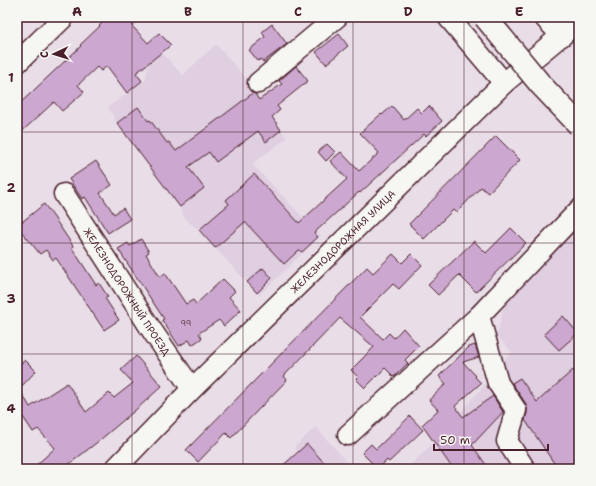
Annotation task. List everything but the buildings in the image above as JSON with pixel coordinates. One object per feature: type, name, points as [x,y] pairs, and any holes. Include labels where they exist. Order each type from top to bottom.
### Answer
[{"type":"main road","points":[[485,17],[542,85],[579,125]]},
{"type":"street","points":[[17,63],[64,17]]},
{"type":"street","points":[[258,83],[337,17]]},
{"type":"street","points":[[448,17],[504,83]]},
{"type":"street","points":[[544,17],[574,28]]},
{"type":"street","name":"ЖЕЛЕЗНОДОРОЖНАЯ УЛИЦА","points":[[115,469],[192,389],[504,83],[574,28]]},
{"type":"street","name":"ЖЕЛЕЗНОДОРОЖНЫЙ ПРОЕЗД","points":[[64,194],[153,332],[192,389]]},
{"type":"street","points":[[348,435],[478,316],[579,210]]},
{"type":"street","points":[[478,316],[498,383],[516,410],[507,442],[525,469]]},
{"type":"shaded area","points":[[216,44],[251,84],[254,93],[287,138],[252,164],[321,236],[259,295],[199,230],[184,217],[180,207],[117,123],[108,107],[145,81],[149,63],[159,50],[183,75]]},
{"type":"shaded area","points":[[579,224],[579,469],[406,469],[429,447],[512,352],[497,336],[504,303]]},
{"type":"shaded area","points":[[316,427],[353,469],[279,469],[298,452],[294,447]]}]
